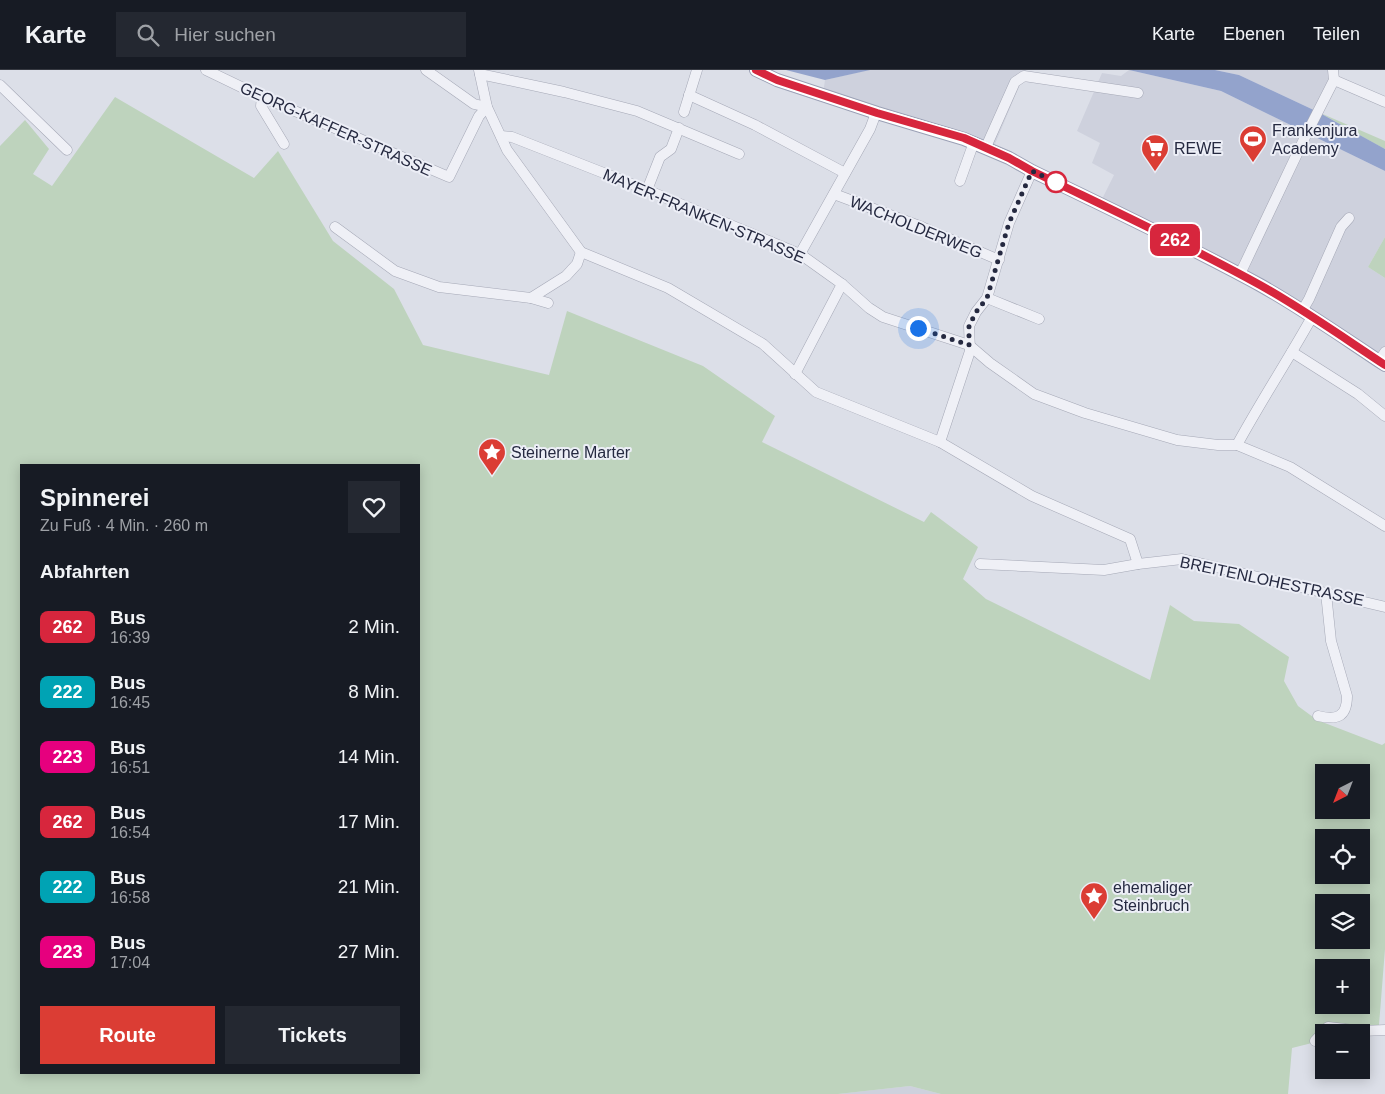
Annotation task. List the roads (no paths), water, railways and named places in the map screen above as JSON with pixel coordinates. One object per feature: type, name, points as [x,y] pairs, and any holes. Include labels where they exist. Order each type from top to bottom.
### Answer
[{"type":"main road","points":[[756,70],[777,80],[876,113],[929,127],[980,145],[1169,237],[1240,274],[1383,360]]},
{"type":"street","name":"GEORG-KAFFER-STRASSE","points":[[206,70],[262,97],[449,177],[479,116],[487,107]]},
{"type":"street","points":[[426,70],[474,104],[487,107]]},
{"type":"street","points":[[684,112],[696,70]]},
{"type":"street","points":[[738,154],[637,111],[479,72],[487,107],[507,150],[581,252],[668,288],[763,344],[816,392],[940,442],[1032,496],[1130,539],[1138,564]]},
{"type":"street","points":[[1240,274],[1334,75],[1385,102]]},
{"type":"street","points":[[960,181],[1015,82],[1024,76],[1138,93]]},
{"type":"street","points":[[0,85],[68,150]]},
{"type":"street","points":[[689,95],[755,125],[846,174]]},
{"type":"street","points":[[262,97],[261,106],[284,144]]},
{"type":"street","points":[[800,254],[846,174],[870,129],[876,113]]},
{"type":"street","points":[[647,190],[660,157],[671,149],[679,128]]},
{"type":"street","name":"MAYER-FRANKEN-STRASSE","points":[[501,136],[512,137],[647,190],[800,254],[883,317],[969,345],[990,363],[1034,394],[1069,407],[1177,440],[1218,446],[1237,445],[1290,467],[1385,526]]},
{"type":"street","points":[[940,442],[970,351],[969,326],[976,312],[987,298],[1009,223],[1032,171]]},
{"type":"street","name":"WACHOLDERWEG","points":[[834,194],[922,227],[999,260]]},
{"type":"street","points":[[1237,445],[1258,406],[1292,352],[1307,314],[1309,299],[1341,226],[1349,218]]},
{"type":"street","points":[[335,226],[395,271],[439,287],[531,298],[548,303]]},
{"type":"street","points":[[531,298],[566,276],[578,264],[581,252]]},
{"type":"street","points":[[795,374],[842,284]]},
{"type":"street","points":[[987,298],[1039,319]]},
{"type":"street","points":[[1292,352],[1358,394],[1385,416]]},
{"type":"street","name":"BREITENLOHESTRASSE","points":[[980,564],[1104,570],[1182,559],[1385,606]]},
{"type":"street","points":[[1318,716],[1338,717],[1344,712],[1347,705],[1347,696],[1330,641],[1326,593]]},
{"type":"street","points":[[1370,1031],[1385,1030]]},
{"type":"water","points":[[786,70],[870,70],[825,80]]},
{"type":"water","points":[[1129,70],[1215,70],[1239,75],[1318,112],[1385,149],[1385,171],[1221,91]]},
{"type":"place","name":"Frankenjura Academy","points":[[1253,163]]},
{"type":"place","name":"REWE","points":[[1155,172]]},
{"type":"place","name":"Steinerne Marter","points":[[492,476]]},
{"type":"place","name":"ehemaliger Steinbruch","points":[[1094,920]]}]
